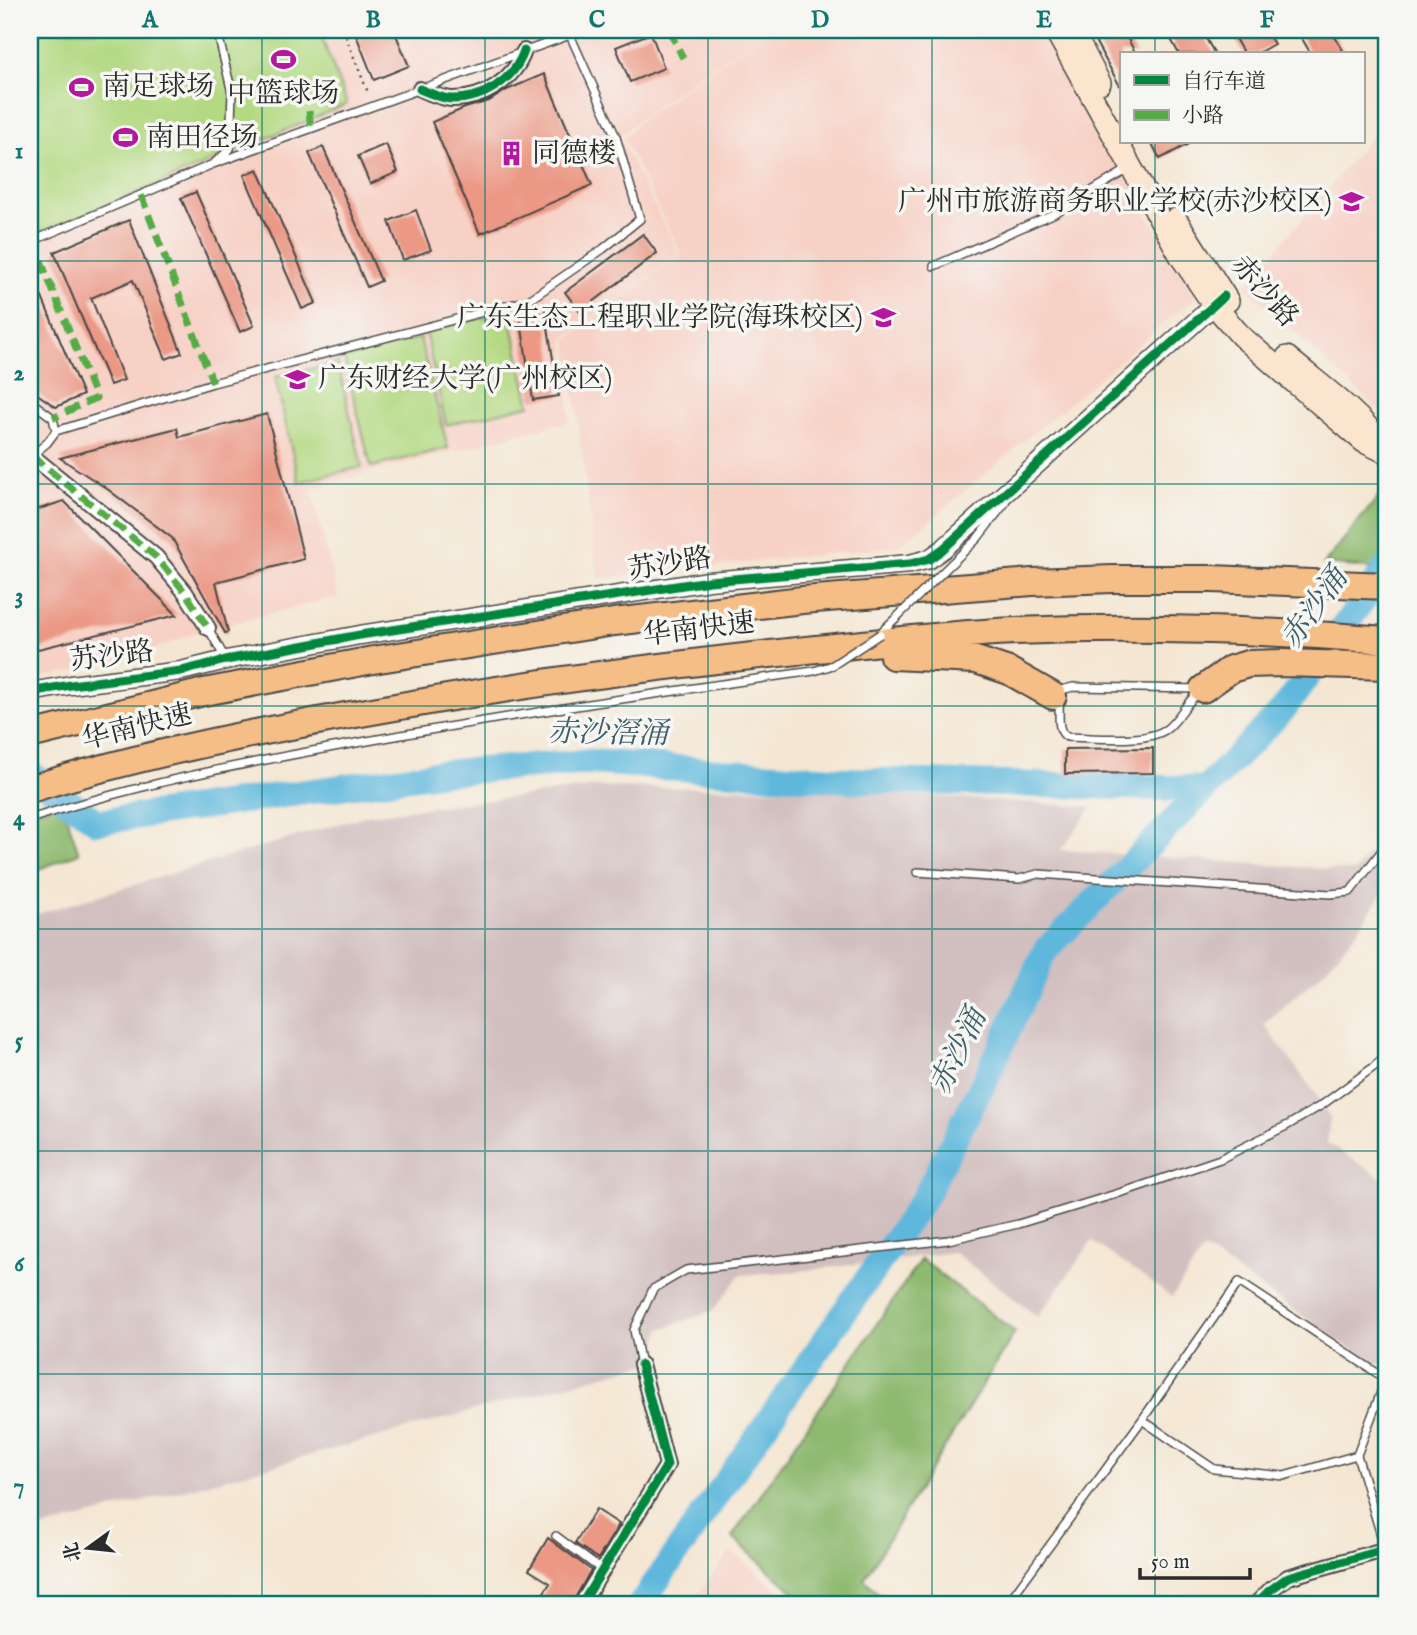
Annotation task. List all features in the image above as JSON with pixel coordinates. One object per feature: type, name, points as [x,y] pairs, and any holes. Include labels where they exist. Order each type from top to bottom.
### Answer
[{"type":"highway","name":"华南快速","points":[[39,726],[373,660],[614,622],[802,600],[1099,579],[1212,579],[1387,586]]},
{"type":"highway","name":"华南快速","points":[[30,789],[67,777],[185,748],[373,711],[600,674],[766,654],[1014,631],[1182,629],[1375,639]]},
{"type":"highway","points":[[766,654],[931,656],[976,660],[1009,671],[1053,696]]},
{"type":"highway","points":[[1203,689],[1239,666],[1284,663],[1379,665]]},
{"type":"main road","points":[[1055,30],[1181,257],[1219,300]]},
{"type":"main road","points":[[1072,30],[1120,119]]},
{"type":"main road","name":"赤沙路","points":[[1134,144],[1219,300],[1356,414],[1373,431],[1387,452]]},
{"type":"street","points":[[420,89],[452,99],[483,93],[506,79],[516,69],[524,51]]},
{"type":"street","name":"苏沙路","points":[[30,692],[181,671],[360,635],[709,581],[910,564],[929,559],[1027,475],[1219,300]]},
{"type":"street","points":[[31,457],[156,557],[185,592],[208,628]]},
{"type":"street","points":[[581,1605],[667,1465],[641,1365]]},
{"type":"street","points":[[1255,1605],[1288,1577],[1386,1549]]},
{"type":"lane","points":[[214,164],[229,149],[232,128],[232,93],[217,30]]},
{"type":"lane","points":[[30,242],[214,164],[570,32],[616,137],[640,219],[603,249],[529,300],[213,383],[56,431],[31,457]]},
{"type":"lane","points":[[934,266],[1053,214],[1131,167]]},
{"type":"lane","points":[[30,401],[53,418],[56,431]]},
{"type":"lane","points":[[30,819],[127,792],[310,751],[494,719],[814,671],[833,665],[880,634],[977,539],[1027,475]]},
{"type":"lane","points":[[208,628],[226,660]]},
{"type":"lane","points":[[1073,687],[1203,689],[1192,696],[1170,726],[1161,733],[1144,737],[1067,737],[1060,728],[1059,703],[1053,696],[1061,690],[1073,687]]},
{"type":"lane","points":[[917,872],[1019,879],[1038,874],[1330,894],[1350,892],[1387,844]]},
{"type":"lane","points":[[641,1365],[634,1330],[653,1289],[686,1270],[948,1240],[1018,1224],[1129,1190],[1220,1159],[1322,1105],[1387,1054]]},
{"type":"lane","points":[[1006,1605],[1239,1282],[1386,1379],[1357,1455],[1386,1549]]},
{"type":"lane","points":[[1142,1420],[1214,1469],[1283,1476],[1357,1455]]},
{"type":"lane","points":[[556,1536],[604,1571]]},
{"type":"path","points":[[343,30],[374,106]]},
{"type":"shaded area","name":"广东财经大学(广州校区)","points":[[30,30],[766,30],[644,114],[619,137],[679,254],[564,338],[570,421],[311,488],[338,597],[199,631],[134,658],[30,680]]},
{"type":"shaded area","name":"广东生态工程职业学院(海珠校区)","points":[[768,30],[869,30],[873,39],[897,30],[1040,30],[1196,297],[899,546],[598,579],[567,339],[681,254],[623,138],[645,116]]},
{"type":"shaded area","name":"广州市旅游商务职业学校(赤沙校区)","points":[[1387,118],[1387,414],[1383,414],[1245,287]]},
{"type":"shaded area","points":[[597,787],[823,789],[1092,807],[1061,850],[1355,871],[1370,853],[1387,864],[1387,886],[1353,937],[1322,973],[1264,1024],[1330,1118],[1327,1143],[1387,1181],[1387,1362],[1376,1366],[1204,1249],[1172,1297],[1092,1241],[1038,1317],[954,1252],[801,1271],[740,1275],[714,1310],[661,1329],[649,1363],[30,1532],[30,916],[368,815]]},
{"type":"shaded area","points":[[731,1551],[796,1605],[689,1605]]},
{"type":"green space","name":"南田径场","points":[[30,30],[319,30],[347,104],[30,236]]},
{"type":"green space","points":[[509,312],[530,405],[446,425],[425,331]]},
{"type":"green space","points":[[420,338],[448,448],[371,467],[344,358]]},
{"type":"green space","points":[[338,363],[362,467],[299,482],[275,377]]},
{"type":"green space","points":[[1387,486],[1387,570],[1324,564]]},
{"type":"green space","points":[[62,803],[79,853],[30,873],[30,812]]},
{"type":"green space","points":[[921,1259],[1015,1332],[864,1579],[890,1605],[808,1605],[732,1537]]},
{"type":"building","points":[[354,30],[394,30],[409,66],[374,80]]},
{"type":"building","points":[[1089,30],[1123,30],[1135,52],[1120,52],[1120,86]]},
{"type":"building","points":[[1166,30],[1201,30],[1214,52],[1178,52]]},
{"type":"building","points":[[1230,30],[1265,30],[1274,44],[1260,52],[1243,52]]},
{"type":"building","points":[[1297,30],[1331,30],[1344,52],[1310,52]]},
{"type":"building","points":[[651,33],[664,68],[630,82],[616,47]]},
{"type":"building","name":"同德楼","points":[[544,74],[592,185],[480,234],[432,122],[489,101]]},
{"type":"building","points":[[386,144],[398,172],[370,184],[358,156]]},
{"type":"building","points":[[1152,144],[1188,144],[1160,159]]},
{"type":"building","points":[[323,147],[381,281],[367,287],[309,153]]},
{"type":"building","points":[[258,169],[316,303],[302,309],[244,175]]},
{"type":"building","points":[[196,192],[254,326],[240,332],[181,198]]},
{"type":"building","points":[[416,210],[431,250],[403,260],[389,221]]},
{"type":"building","points":[[129,220],[182,353],[166,359],[133,280],[91,298],[124,380],[110,385],[54,252]]},
{"type":"building","points":[[643,234],[657,253],[580,312],[565,292]]},
{"type":"building","points":[[30,269],[83,395],[56,407],[30,389]]},
{"type":"building","points":[[544,303],[559,396],[533,400],[519,309]]},
{"type":"building","points":[[267,414],[304,559],[216,582],[228,632],[225,633],[172,538],[106,488],[60,458],[177,428],[179,437]]},
{"type":"building","points":[[64,501],[177,615],[30,651],[30,512]]},
{"type":"building","points":[[1153,748],[1153,773],[1065,774],[1065,749]]},
{"type":"building","points":[[596,1509],[619,1524],[598,1559],[575,1543]]},
{"type":"building","points":[[548,1538],[591,1570],[571,1605],[536,1605],[550,1583],[529,1570]]},
{"type":"waterway","name":"赤沙涌","points":[[640,1605],[924,1198],[988,1074],[1045,951],[1283,710],[1387,567]]},
{"type":"waterway","name":"赤沙滘涌","points":[[30,773],[97,822],[439,773],[591,762],[847,780],[1204,789]]},
{"type":"marked path","points":[[570,35],[583,30]]},
{"type":"marked path","points":[[669,30],[683,58]]},
{"type":"marked path","points":[[232,93],[255,91]]},
{"type":"marked path","points":[[309,111],[311,129]]},
{"type":"marked path","points":[[141,195],[213,383]]},
{"type":"marked path","points":[[33,241],[96,398],[53,418]]},
{"type":"marked path","points":[[32,456],[156,557],[185,592],[208,628]]},
{"type":"cycle path","points":[[420,89],[451,99],[486,92],[513,71],[524,51]]},
{"type":"cycle path","points":[[30,692],[181,671],[360,635],[709,581],[910,564],[929,559],[1224,296]]},
{"type":"cycle path","points":[[581,1605],[667,1465],[641,1365]]},
{"type":"cycle path","points":[[1255,1605],[1288,1577],[1387,1549]]},
{"type":"place","name":"中篮球场","points":[[283,60]]},
{"type":"place","name":"南足球场","points":[[82,87]]},
{"type":"place","name":"南田径场","points":[[126,138]]},
{"type":"place","name":"同德楼","points":[[512,154]]},
{"type":"place","name":"广州市旅游商务职业学校(赤沙校区)","points":[[1352,202]]},
{"type":"place","name":"广东生态工程职业学院(海珠校区)","points":[[883,318]]},
{"type":"place","name":"广东财经大学(广州校区)","points":[[298,379]]}]
